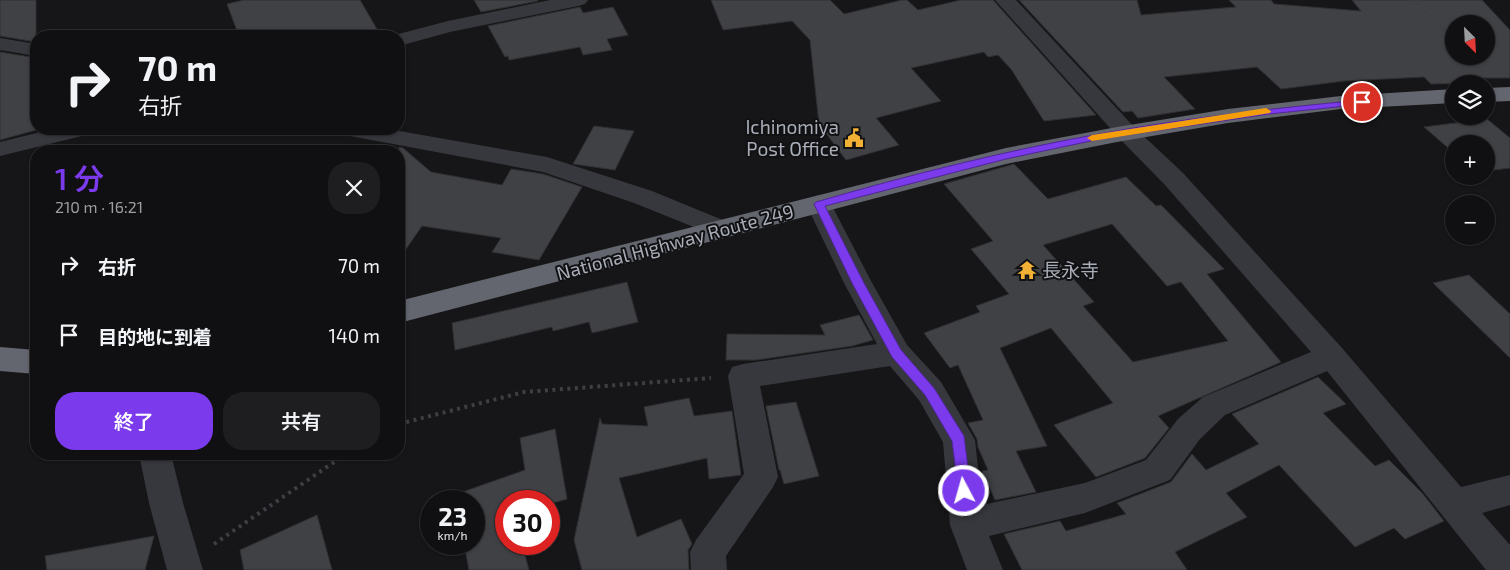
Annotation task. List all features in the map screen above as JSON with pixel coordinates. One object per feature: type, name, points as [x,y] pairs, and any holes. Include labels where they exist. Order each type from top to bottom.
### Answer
[{"type":"highway","points":[[1495,95],[1510,94]]},
{"type":"highway","name":"National Highway Route 249","points":[[405,310],[1006,156],[1126,133],[1269,111],[1445,96]]},
{"type":"highway","points":[[1,360],[30,362]]},
{"type":"street","points":[[405,38],[448,27],[578,0]]},
{"type":"street","points":[[1005,0],[1126,133],[1174,179],[1332,356],[1508,570]]},
{"type":"street","points":[[0,44],[30,49]]},
{"type":"street","points":[[0,149],[78,135]]},
{"type":"street","points":[[383,135],[547,165],[643,197],[722,229]]},
{"type":"street","points":[[819,204],[858,283],[897,353],[930,392],[959,440],[967,526],[985,570]]},
{"type":"street","points":[[709,570],[708,552],[760,477],[743,376],[897,353]]},
{"type":"street","points":[[967,526],[1085,498],[1158,470],[1189,429],[1214,406],[1332,356]]},
{"type":"street","points":[[156,460],[182,569]]},
{"type":"street","points":[[1453,505],[1510,490]]},
{"type":"path","points":[[1415,0],[1445,32]]},
{"type":"path","points":[[405,422],[524,392],[743,376]]},
{"type":"path","points":[[182,569],[337,460]]},
{"type":"building","points":[[0,0],[36,0],[36,30],[30,30],[30,41],[0,36]]},
{"type":"building","points":[[244,0],[360,0],[378,30],[237,30],[227,4]]},
{"type":"building","points":[[474,0],[537,0],[538,1],[481,12]]},
{"type":"building","points":[[711,0],[830,0],[844,14],[902,0],[907,0],[918,10],[961,0],[993,0],[1096,115],[1044,121],[1011,69],[998,55],[988,57],[984,52],[911,68],[941,101],[876,118],[899,145],[846,160],[819,124],[810,40],[792,21],[723,30]]},
{"type":"building","points":[[1019,0],[1137,0],[1141,15],[1236,7],[1229,0],[1271,0],[1274,4],[1361,11],[1352,0],[1482,0],[1510,30],[1510,78],[1495,78],[1495,75],[1445,75],[1445,84],[1431,84],[1424,77],[1344,81],[1281,89],[1257,67],[1164,77],[1195,109],[1138,118],[1132,111],[1123,112]]},
{"type":"building","points":[[580,7],[583,13],[613,7],[628,35],[607,39],[612,50],[583,55],[580,47],[509,60],[508,56],[505,57],[488,26]]},
{"type":"building","points":[[0,52],[30,57],[30,132],[0,140]]},
{"type":"building","points":[[1445,124],[1494,125],[1510,138],[1510,168],[1495,170],[1495,135],[1445,135],[1445,145],[1424,127]]},
{"type":"building","points":[[594,126],[634,131],[615,170],[573,164]]},
{"type":"building","points":[[405,150],[431,172],[502,185],[511,169],[543,174],[582,187],[539,260],[492,252],[501,238],[422,226],[405,250]]},
{"type":"building","points":[[1014,164],[1048,199],[1126,177],[1156,206],[1161,205],[1224,269],[1207,274],[1281,362],[1158,416],[1169,428],[1145,458],[1096,477],[1054,425],[1113,403],[1051,328],[1000,348],[1047,446],[1016,451],[1036,492],[995,500],[982,471],[988,470],[978,447],[977,439],[968,423],[983,420],[958,365],[950,368],[924,333],[980,312],[976,306],[1009,294],[971,249],[993,241],[944,184]],"holes":[[[1112,224],[1167,286],[1181,282],[1228,341],[1133,362],[1083,306],[1094,302],[1043,245]]]},
{"type":"building","points":[[1469,275],[1510,314],[1510,358],[1433,283]]},
{"type":"building","points":[[627,282],[638,322],[592,333],[589,322],[553,331],[552,327],[455,350],[452,323]]},
{"type":"building","points":[[859,315],[873,340],[852,346],[756,360],[726,360],[727,334],[825,335],[820,325]]},
{"type":"building","points":[[1318,377],[1346,404],[1323,413],[1375,466],[1389,460],[1423,494],[1444,521],[1405,539],[1394,528],[1355,547],[1279,465],[1226,493],[1247,517],[1175,552],[1187,570],[1022,570],[1004,534],[1060,521],[1066,531],[1126,514],[1117,503],[1171,482],[1192,454],[1206,470],[1259,444],[1232,414]]},
{"type":"building","points":[[689,398],[694,416],[732,411],[741,475],[709,479],[707,458],[619,478],[637,537],[681,519],[692,544],[688,550],[689,570],[582,570],[574,540],[600,418],[602,424],[648,426],[644,407]]},
{"type":"building","points":[[796,402],[819,476],[784,484],[779,470],[766,406]]},
{"type":"building","points":[[555,429],[567,499],[560,501],[560,490],[495,490],[495,555],[525,555],[529,570],[469,570],[466,555],[485,555],[485,490],[468,490],[525,470],[520,438]]},
{"type":"building","points":[[317,515],[332,570],[244,570],[240,550]]},
{"type":"building","points":[[154,536],[145,570],[47,570],[45,556]]},
{"type":"slow traffic","points":[[1092,138],[1266,111]]},
{"type":"place","name":"Ichinomiya Post Office","points":[[854,138]]},
{"type":"place","name":"長永寺","points":[[1027,270]]},
{"type":"route","points":[[964,491],[959,440],[930,392],[897,353],[858,283],[819,204],[1006,156],[1100,136],[1269,111],[1362,102]]}]
